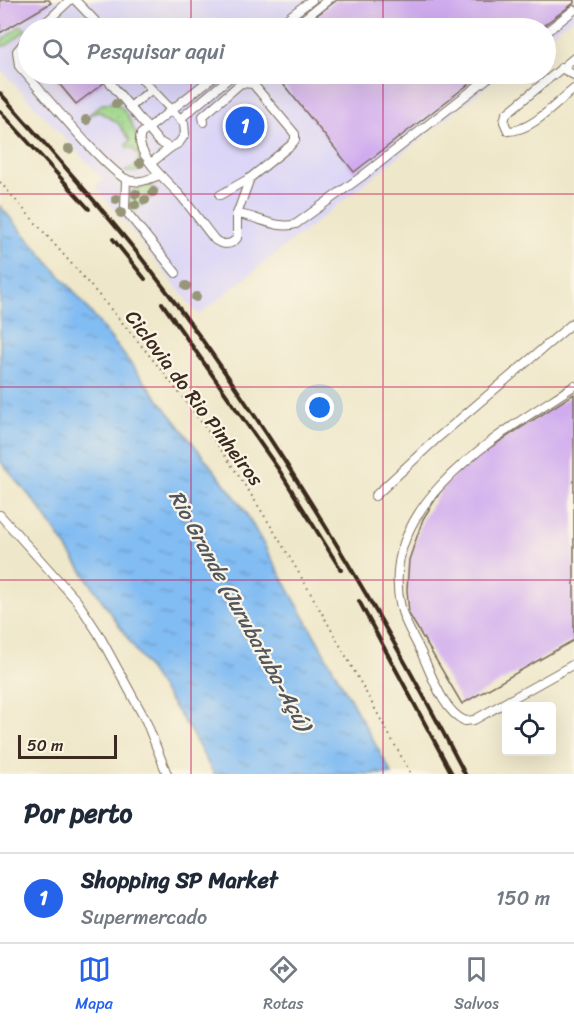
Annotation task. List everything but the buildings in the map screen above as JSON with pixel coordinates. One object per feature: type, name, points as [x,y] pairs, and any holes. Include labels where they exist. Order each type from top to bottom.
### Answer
[{"type":"lane","points":[[51,18],[70,0]]},
{"type":"lane","points":[[75,0],[92,18]]},
{"type":"lane","points":[[288,18],[312,0]]},
{"type":"lane","points":[[305,18],[328,0]]},
{"type":"lane","points":[[556,24],[574,10]]},
{"type":"lane","points":[[556,72],[574,58]]},
{"type":"lane","points":[[561,68],[574,75]]},
{"type":"lane","points":[[38,84],[94,150],[126,179],[143,181],[160,175]]},
{"type":"lane","points":[[111,84],[158,141],[170,148]]},
{"type":"lane","points":[[146,84],[186,128],[179,143],[151,164]]},
{"type":"lane","points":[[204,84],[148,129],[139,140],[151,164],[221,244],[235,242],[237,238],[237,214],[250,178]]},
{"type":"lane","points":[[180,119],[221,84]]},
{"type":"lane","points":[[204,122],[203,116],[212,105],[240,84]]},
{"type":"lane","points":[[220,195],[250,178],[295,140],[290,124],[253,84]]},
{"type":"lane","points":[[237,214],[257,217],[286,227],[296,224],[361,177],[480,84]]},
{"type":"lane","points":[[542,84],[506,114],[504,122],[508,131],[518,131],[574,89]]},
{"type":"lane","points":[[130,107],[151,90]]},
{"type":"lane","points":[[126,179],[125,210],[176,273]]},
{"type":"lane","points":[[375,496],[434,441],[574,322]]},
{"type":"lane","points":[[574,386],[492,440],[451,473],[424,504],[408,532],[399,566],[398,592],[401,610],[450,710],[457,718],[465,722],[474,720],[574,664]]},
{"type":"lane","points":[[0,514],[77,601],[98,633],[146,721],[167,774]]},
{"type":"path","name":"Ciclovia do Rio Pinheiros","points":[[0,182],[119,320],[206,430],[273,528],[411,774]]},
{"type":"shaded area","points":[[0,0],[574,0],[574,16],[556,31],[556,18],[18,18],[18,84],[489,84],[199,315],[95,186],[103,179],[0,69]]},
{"type":"green space","points":[[18,27],[18,36],[6,46],[0,45],[0,42]]},
{"type":"green space","points":[[113,102],[124,111],[138,140],[143,166],[137,172],[124,172],[137,165],[139,156],[132,148],[127,148],[126,145],[130,140],[118,123],[100,112],[91,114],[87,124],[84,119],[102,104]]},
{"type":"green space","points":[[151,185],[158,192],[132,213],[128,205],[130,191]]},
{"type":"water","name":"Rio Grande (Jurubatuba-Açú)","points":[[0,206],[77,295],[242,506],[392,774],[214,774],[189,729],[39,507],[0,461]]},
{"type":"railway","points":[[0,93],[139,255],[229,379],[314,507],[354,573],[465,774]]},
{"type":"railway","points":[[0,111],[89,209]]},
{"type":"railway","points":[[113,239],[145,279]]},
{"type":"railway","points":[[162,303],[279,470],[341,570]]},
{"type":"railway","points":[[359,601],[452,774]]},
{"type":"place","name":"Shopping SP Market","points":[[245,126]]}]
